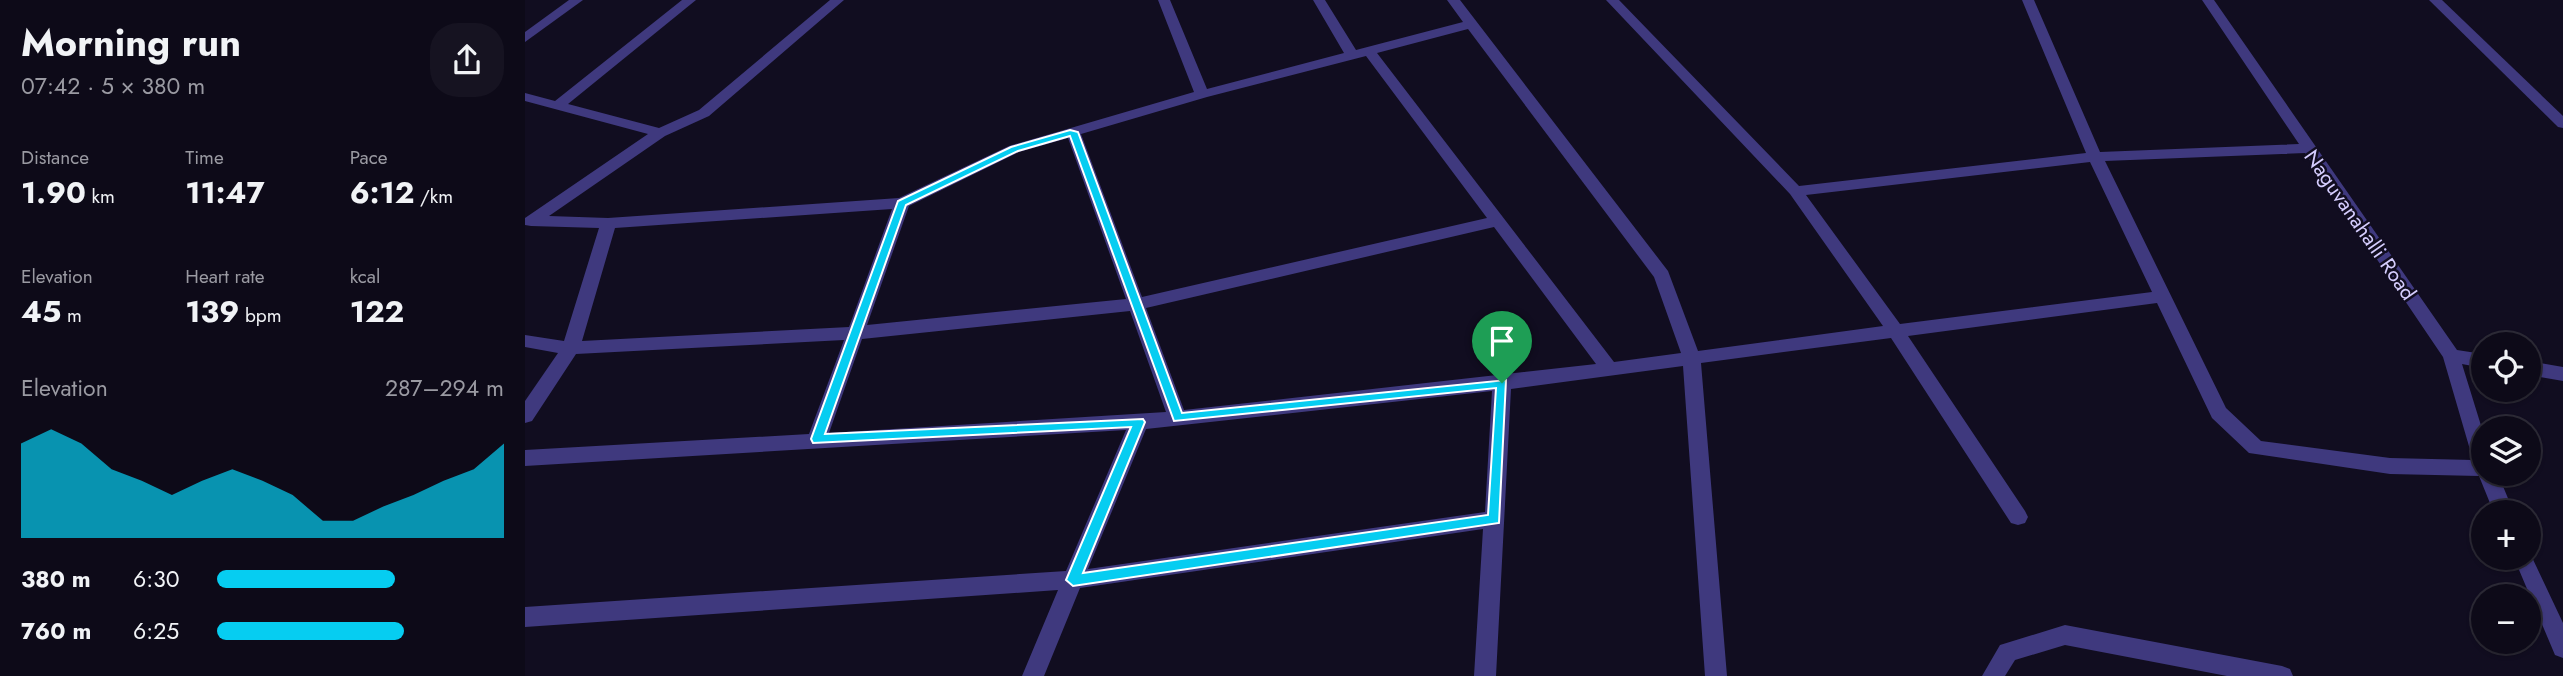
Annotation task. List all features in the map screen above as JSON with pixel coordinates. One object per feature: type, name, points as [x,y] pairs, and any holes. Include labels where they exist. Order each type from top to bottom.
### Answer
[{"type":"street","points":[[525,38],[577,0]]},
{"type":"street","points":[[558,105],[689,0]]},
{"type":"street","points":[[528,221],[660,133],[704,113],[838,0]]},
{"type":"street","points":[[1164,0],[1202,94]]},
{"type":"street","points":[[1319,0],[1352,55]]},
{"type":"street","points":[[1453,0],[1662,275],[1692,360],[1716,676]]},
{"type":"street","points":[[1612,0],[1795,191],[1895,330],[2018,517]]},
{"type":"street","points":[[2028,0],[2095,157],[2219,413],[2256,448],[2390,466],[2471,468]]},
{"type":"street","name":"Naguvanahalli Road","points":[[2208,0],[2306,148],[2451,356],[2471,422]]},
{"type":"street","points":[[2435,0],[2563,124]]},
{"type":"street","points":[[528,221],[608,223],[902,203],[1014,149],[1202,94],[1472,24]]},
{"type":"street","points":[[1369,51],[1610,369]]},
{"type":"street","points":[[525,97],[660,133]]},
{"type":"street","points":[[1073,132],[1178,418]]},
{"type":"street","points":[[1795,191],[2095,157],[2306,148]]},
{"type":"street","points":[[817,439],[902,203]]},
{"type":"street","points":[[525,341],[572,348],[855,333],[1137,304],[1498,221]]},
{"type":"street","points":[[525,416],[572,348],[608,223]]},
{"type":"street","points":[[525,458],[1139,422],[1692,360],[1895,330],[2162,296]]},
{"type":"street","points":[[2451,356],[2471,359]]},
{"type":"street","points":[[2541,371],[2563,374]]},
{"type":"street","points":[[1485,676],[1502,383]]},
{"type":"street","points":[[1033,676],[1139,422]]},
{"type":"street","points":[[525,617],[1073,580],[1494,519]]},
{"type":"street","points":[[2529,570],[2563,648]]},
{"type":"street","points":[[1993,676],[2008,652],[2065,635],[2282,676]]},
{"type":"route","points":[[1073,132],[1178,418],[1502,383],[1494,519],[1073,580],[1139,422],[817,439],[902,203],[1014,149],[1073,132]]}]
